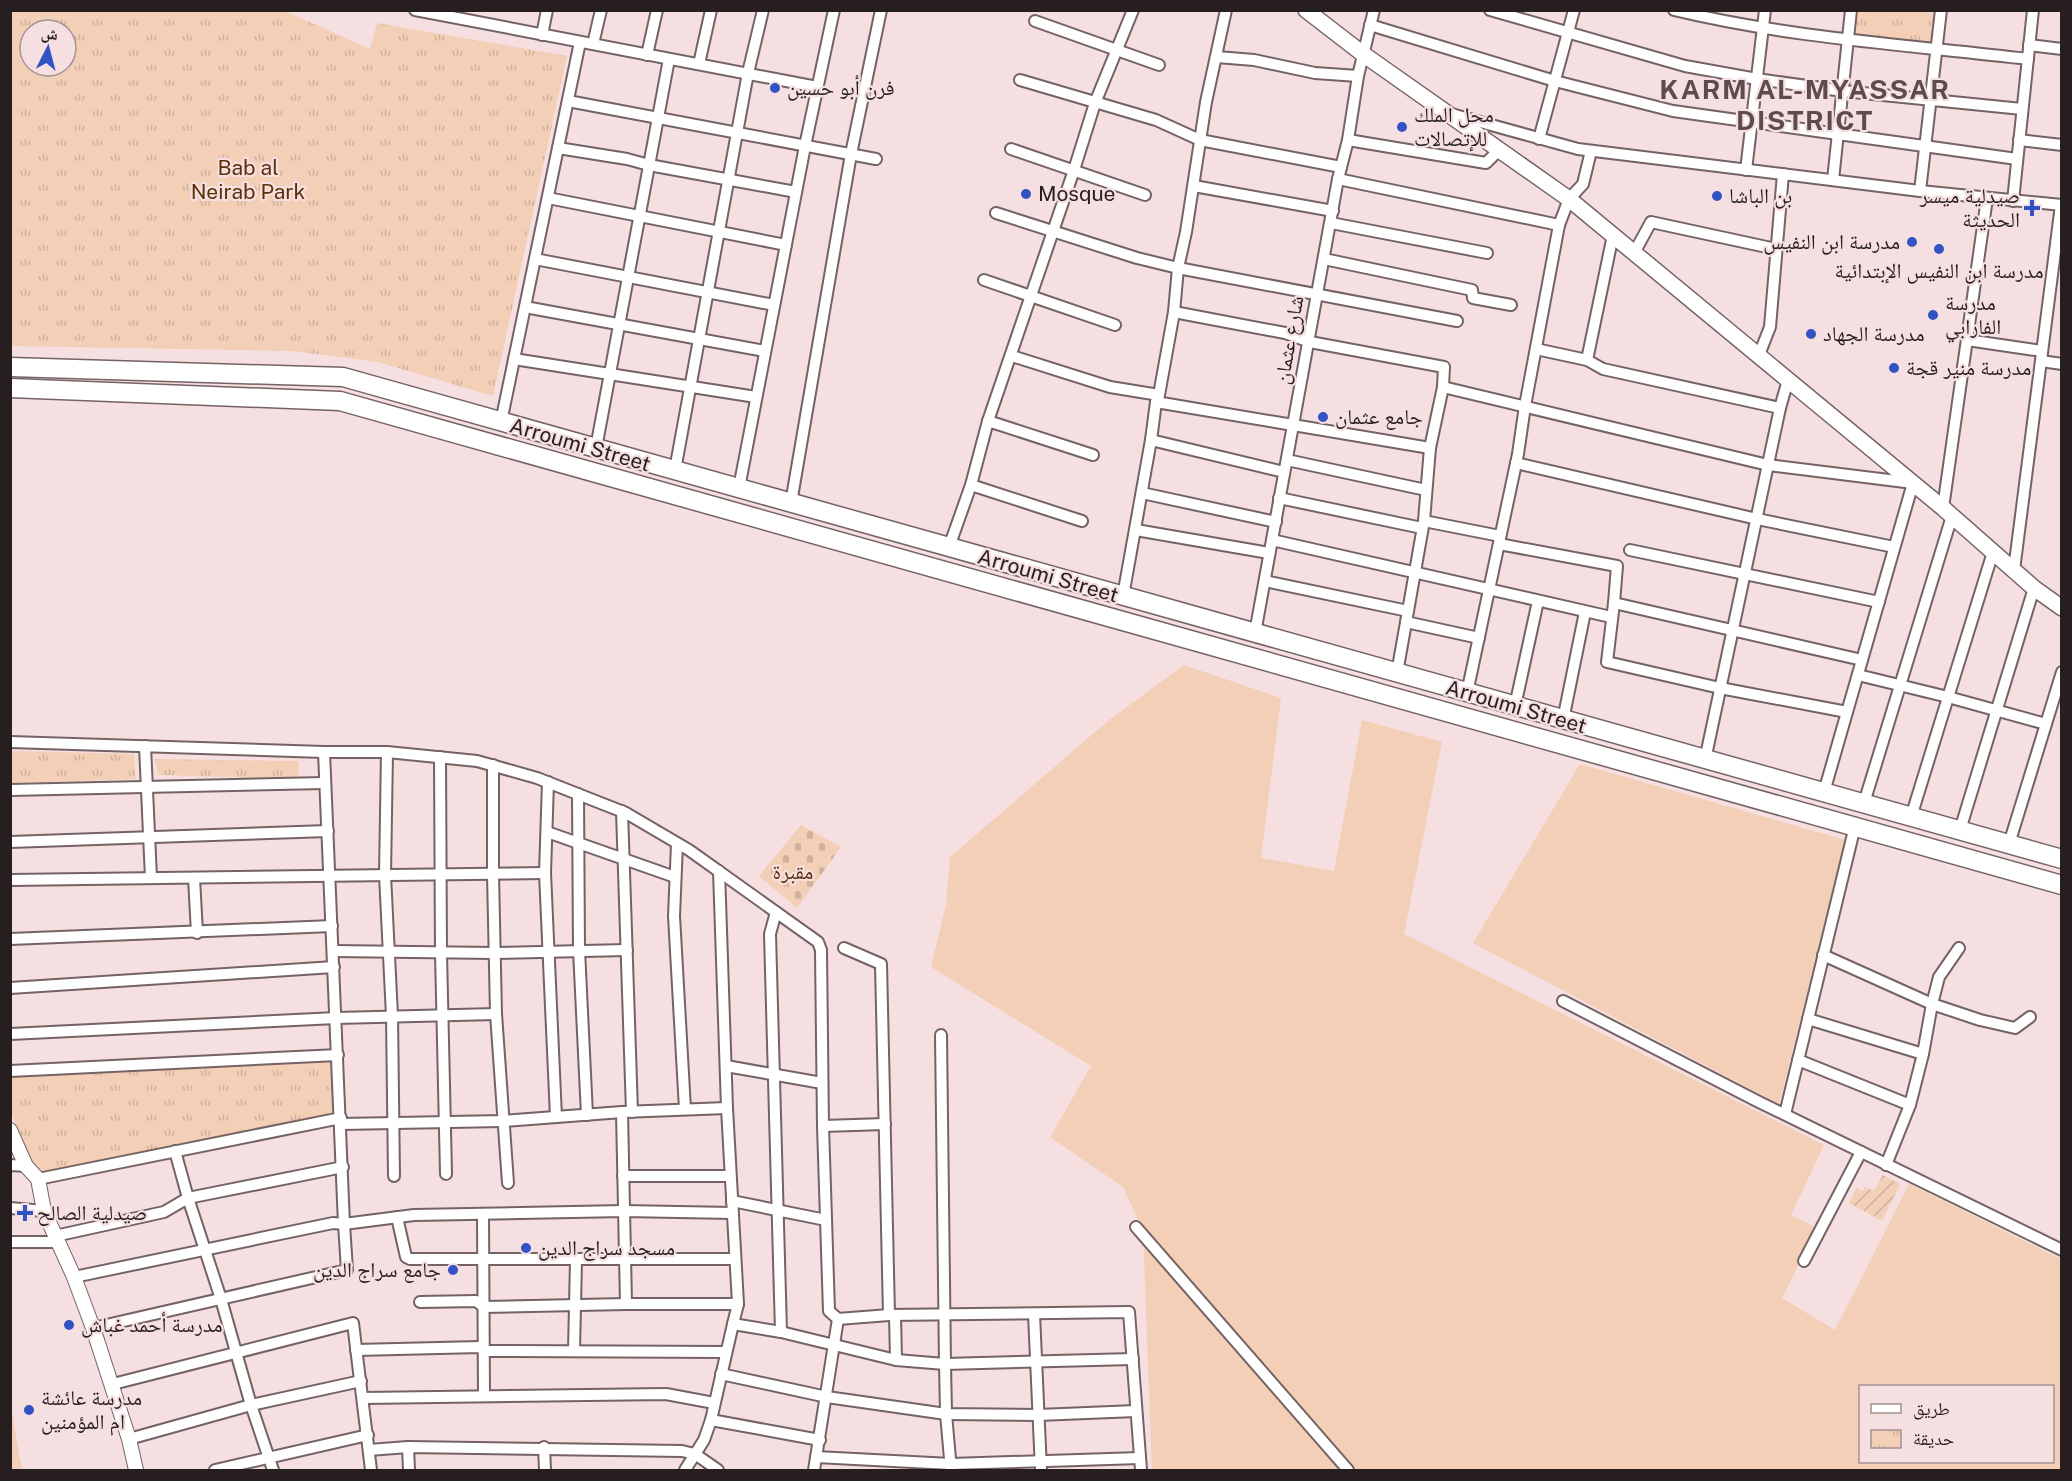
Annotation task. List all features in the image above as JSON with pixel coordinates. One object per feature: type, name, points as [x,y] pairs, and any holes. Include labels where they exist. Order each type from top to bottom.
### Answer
[{"type":"main road","points":[[1306,10],[1569,200],[1759,355],[1948,512],[2034,588],[2061,608]]},
{"type":"main road","name":"Arroumi Street","points":[[10,367],[343,377],[1705,760],[2009,844],[2060,854]]},
{"type":"main road","name":"Arroumi Street","points":[[10,388],[340,401],[2061,885]]},
{"type":"street","points":[[415,10],[457,14],[542,35],[817,87]]},
{"type":"street","points":[[542,35],[548,10]]},
{"type":"street","points":[[593,44],[601,10]]},
{"type":"street","points":[[647,55],[657,10]]},
{"type":"street","points":[[699,64],[711,10]]},
{"type":"street","points":[[675,470],[748,74],[763,10]]},
{"type":"street","points":[[739,488],[834,10]]},
{"type":"street","points":[[791,503],[851,154],[881,10]]},
{"type":"street","points":[[949,547],[971,485],[988,421],[1012,356],[1095,102],[1133,10]]},
{"type":"street","points":[[1124,596],[1174,312],[1178,268],[1194,186],[1200,140],[1227,10]]},
{"type":"street","name":"شارع عثمان","points":[[1255,633],[1338,179],[1348,140],[1358,76],[1374,10]]},
{"type":"street","points":[[1490,10],[1685,66],[1843,91],[2022,109]]},
{"type":"street","points":[[1539,139],[1574,10]]},
{"type":"street","points":[[1674,10],[1763,28],[1848,41],[1937,48],[2028,59]]},
{"type":"street","points":[[1746,170],[1765,10]]},
{"type":"street","points":[[1833,180],[1851,10]]},
{"type":"street","points":[[1920,191],[1941,10]]},
{"type":"street","points":[[2013,201],[2028,59],[2029,11]]},
{"type":"street","points":[[1035,21],[1159,65]]},
{"type":"street","points":[[1370,25],[1555,81],[1673,111],[2017,159]]},
{"type":"street","points":[[501,422],[580,42]]},
{"type":"street","points":[[2029,45],[2061,49]]},
{"type":"street","points":[[1217,57],[1254,60],[1315,74],[1358,76]]},
{"type":"street","points":[[596,448],[669,59]]},
{"type":"street","points":[[1020,80],[1156,120],[1200,140],[1341,166]]},
{"type":"street","points":[[568,102],[876,159]]},
{"type":"street","points":[[1446,112],[1539,139],[1591,151],[2061,206],[2014,570]]},
{"type":"street","points":[[1348,140],[1486,163],[1499,150]]},
{"type":"street","points":[[2019,140],[2061,145]]},
{"type":"street","points":[[558,148],[796,192]]},
{"type":"street","points":[[1011,149],[1146,195]]},
{"type":"street","points":[[1467,693],[1516,463],[1559,225],[1569,200],[1583,184],[1591,151]]},
{"type":"street","points":[[1759,355],[1770,327],[1783,174]]},
{"type":"street","points":[[1338,179],[1559,225]]},
{"type":"street","points":[[1194,186],[1333,211]]},
{"type":"street","points":[[548,198],[786,245]]},
{"type":"street","points":[[1864,803],[1900,685],[1948,512],[1967,340],[1987,198]]},
{"type":"street","points":[[996,213],[1137,258],[1178,268],[1457,321]]},
{"type":"street","points":[[1634,253],[1651,222],[1776,249]]},
{"type":"street","points":[[1331,223],[1487,253]]},
{"type":"street","points":[[1587,360],[1613,236]]},
{"type":"street","points":[[535,259],[774,305]]},
{"type":"street","points":[[1324,259],[1472,290],[1473,298],[1511,305]]},
{"type":"street","points":[[984,280],[1115,325]]},
{"type":"street","points":[[525,307],[765,351]]},
{"type":"street","points":[[1174,312],[1285,333],[1310,342],[1444,367],[1443,387],[1431,448],[1423,524],[1397,673]]},
{"type":"street","points":[[1967,340],[2041,356],[2061,364]]},
{"type":"street","points":[[1536,349],[1587,360],[1604,369],[1780,408]]},
{"type":"street","points":[[1012,356],[1110,387],[1158,399],[1431,448]]},
{"type":"street","points":[[514,359],[756,397]]},
{"type":"street","points":[[1705,760],[1780,408],[1788,380]]},
{"type":"street","points":[[1443,387],[1768,465],[1913,483],[1824,792]]},
{"type":"street","points":[[988,421],[1093,454]]},
{"type":"street","points":[[1151,440],[1284,472]]},
{"type":"street","points":[[1287,460],[1426,490]]},
{"type":"street","points":[[1516,463],[1756,519],[1894,547]]},
{"type":"street","points":[[971,485],[1082,521]]},
{"type":"street","points":[[1142,493],[1276,522]]},
{"type":"street","points":[[1279,498],[1423,524],[1617,566],[1606,663],[1847,712]]},
{"type":"street","points":[[1136,530],[1269,553]]},
{"type":"street","points":[[1272,540],[1611,617]]},
{"type":"street","points":[[1630,550],[1879,602]]},
{"type":"street","points":[[1911,817],[1993,552]]},
{"type":"street","points":[[1265,581],[1407,616],[1479,638]]},
{"type":"street","points":[[1960,830],[2034,588]]},
{"type":"street","points":[[1515,706],[1538,601]]},
{"type":"street","points":[[1614,603],[1862,660]]},
{"type":"street","points":[[1563,720],[1585,612]]},
{"type":"street","points":[[2009,844],[2061,672]]},
{"type":"street","points":[[1858,675],[2046,724]]},
{"type":"street","points":[[10,742],[387,752],[477,761],[548,782],[622,811],[689,850],[819,942],[829,1311],[838,1319],[892,1315],[1129,1312],[1141,1470]]},
{"type":"street","points":[[145,746],[151,878]]},
{"type":"street","points":[[93,1328],[347,1270],[324,752]]},
{"type":"street","points":[[387,752],[385,875],[392,1016],[394,1176]]},
{"type":"street","points":[[440,757],[441,952],[446,1174]]},
{"type":"street","points":[[493,765],[496,1014],[508,1183]]},
{"type":"street","points":[[548,782],[545,873],[556,1117]]},
{"type":"street","points":[[10,790],[325,783]]},
{"type":"street","points":[[578,794],[579,950],[587,1114]]},
{"type":"street","points":[[622,811],[627,950],[627,1112],[623,1176],[626,1304]]},
{"type":"street","points":[[1785,1114],[1856,826]]},
{"type":"street","points":[[10,842],[328,831]]},
{"type":"street","points":[[547,832],[675,877]]},
{"type":"street","points":[[677,844],[674,916],[685,1109]]},
{"type":"street","points":[[685,1470],[704,1440],[711,1420],[738,1304],[727,1108],[719,871]]},
{"type":"street","points":[[10,880],[545,873]]},
{"type":"street","points":[[194,878],[197,933]]},
{"type":"street","points":[[776,912],[770,934],[781,1332]]},
{"type":"street","points":[[10,939],[332,926]]},
{"type":"street","points":[[844,948],[881,964],[892,1315],[896,1360]]},
{"type":"street","points":[[1886,1165],[1910,1105],[1939,977],[1959,948]]},
{"type":"street","points":[[333,951],[494,953],[627,950]]},
{"type":"street","points":[[1823,955],[1932,1004],[1980,1020],[2015,1028],[2030,1017]]},
{"type":"street","points":[[10,988],[334,967]]},
{"type":"street","points":[[1563,1001],[1757,1101],[2061,1250]]},
{"type":"street","points":[[10,1035],[336,1018],[496,1014]]},
{"type":"street","points":[[1808,1019],[1923,1054]]},
{"type":"street","points":[[941,1035],[946,1414],[951,1467]]},
{"type":"street","points":[[10,1071],[338,1055]]},
{"type":"street","points":[[1798,1060],[1910,1105]]},
{"type":"street","points":[[726,1066],[822,1083]]},
{"type":"street","points":[[38,1179],[175,1150],[341,1121],[503,1121],[587,1114],[727,1108]]},
{"type":"street","points":[[823,1126],[885,1124]]},
{"type":"street","points":[[10,1130],[27,1166],[38,1179],[44,1211],[74,1277],[112,1384],[129,1438],[136,1470]]},
{"type":"street","points":[[175,1150],[188,1198],[207,1250],[251,1405],[273,1470]]},
{"type":"street","points":[[1804,1261],[1861,1152]]},
{"type":"street","points":[[10,1165],[27,1166]]},
{"type":"street","points":[[10,1242],[56,1239],[164,1212],[188,1198],[343,1167]]},
{"type":"street","points":[[623,1176],[730,1176]]},
{"type":"street","points":[[732,1201],[826,1220]]},
{"type":"street","points":[[10,1208],[44,1211]]},
{"type":"street","points":[[74,1277],[333,1223],[344,1224],[398,1217],[624,1211],[732,1213]]},
{"type":"street","points":[[483,1215],[484,1396]]},
{"type":"street","points":[[398,1217],[406,1257],[576,1260],[735,1259]]},
{"type":"street","points":[[1136,1227],[1348,1470]]},
{"type":"street","points":[[574,1351],[576,1260]]},
{"type":"street","points":[[420,1302],[476,1301],[484,1307],[738,1304]]},
{"type":"street","points":[[1034,1314],[1040,1466]]},
{"type":"street","points":[[814,1470],[838,1319]]},
{"type":"street","points":[[112,1384],[353,1323],[371,1470]]},
{"type":"street","points":[[733,1324],[781,1332],[896,1360],[945,1364],[1133,1359]]},
{"type":"street","points":[[356,1350],[480,1347],[485,1351],[726,1352]]},
{"type":"street","points":[[721,1374],[827,1397],[946,1414],[1038,1415],[1136,1411]]},
{"type":"street","points":[[129,1438],[251,1405],[361,1381]]},
{"type":"street","points":[[363,1398],[666,1394],[714,1403]]},
{"type":"street","points":[[711,1420],[820,1440]]},
{"type":"street","points":[[215,1470],[368,1435]]},
{"type":"street","points":[[369,1450],[408,1447],[682,1451],[695,1454],[718,1470]]},
{"type":"street","points":[[408,1447],[409,1470]]},
{"type":"street","points":[[544,1448],[545,1470]]},
{"type":"street","points":[[816,1457],[951,1467],[1040,1466],[1140,1458]]},
{"type":"green space","name":"Bab al Neirab Park","points":[[11,10],[285,11],[370,49],[377,23],[567,56],[493,396],[378,362],[292,351],[11,346]]},
{"type":"green space","points":[[1856,11],[1934,11],[1931,43],[1853,36]]},
{"type":"green space","points":[[1184,665],[1281,698],[1261,858],[1334,871],[1362,720],[1442,742],[1404,934],[1824,1145],[1791,1215],[1817,1228],[1782,1298],[1835,1330],[1909,1184],[2061,1259],[2061,1470],[1152,1470],[1143,1231],[1123,1187],[1050,1137],[1091,1066],[931,967],[946,904],[950,857],[1109,720]]},
{"type":"green space","points":[[11,751],[134,754],[136,779],[11,783]]},
{"type":"green space","points":[[155,759],[299,761],[298,779],[158,775]]},
{"type":"green space","points":[[1580,764],[1845,840],[1779,1104],[1473,943]]},
{"type":"green space","name":"مقبرة","points":[[801,825],[841,847],[797,908],[759,876]]},
{"type":"green space","points":[[331,1060],[333,1113],[167,1146],[38,1179],[11,1113],[11,1077]]},
{"type":"green space","points":[[1883,1175],[1900,1184],[1882,1221],[1849,1203],[1857,1188],[1862,1191],[1865,1187],[1874,1191]]},
{"type":"green space","points":[[11,1408],[22,1470],[11,1470]]},
{"type":"place","name":"فرن أبو حسين","points":[[775,88]]},
{"type":"place","name":"محل الملك للإتصالات","points":[[1402,127]]},
{"type":"place","name":"Mosque","points":[[1026,194]]},
{"type":"place","name":"بن الباشا","points":[[1717,196]]},
{"type":"place","name":"صيدلية ميسر الحديثة","points":[[2032,208]]},
{"type":"place","name":"مدرسة ابن النفيس","points":[[1912,242]]},
{"type":"place","name":"مدرسة ابن النفيس الإبتدائية","points":[[1939,249]]},
{"type":"place","name":"مدرسة الفارابي","points":[[1933,315]]},
{"type":"place","name":"مدرسة الجهاد","points":[[1811,334]]},
{"type":"place","name":"مدرسة منير قجة","points":[[1894,368]]},
{"type":"place","name":"جامع عثمان","points":[[1323,417]]},
{"type":"place","name":"صيدلية الصالح","points":[[25,1213]]},
{"type":"place","name":"مسجد سراج الدين","points":[[526,1248]]},
{"type":"place","name":"جامع سراج الدين","points":[[453,1270]]},
{"type":"place","name":"مدرسة أحمد غباش","points":[[69,1325]]},
{"type":"place","name":"مدرسة عائشة ام المؤمنين","points":[[29,1410]]},
{"type":"district","name":"KARM AL-MYASSAR DISTRICT","points":[[1805,106]]}]
